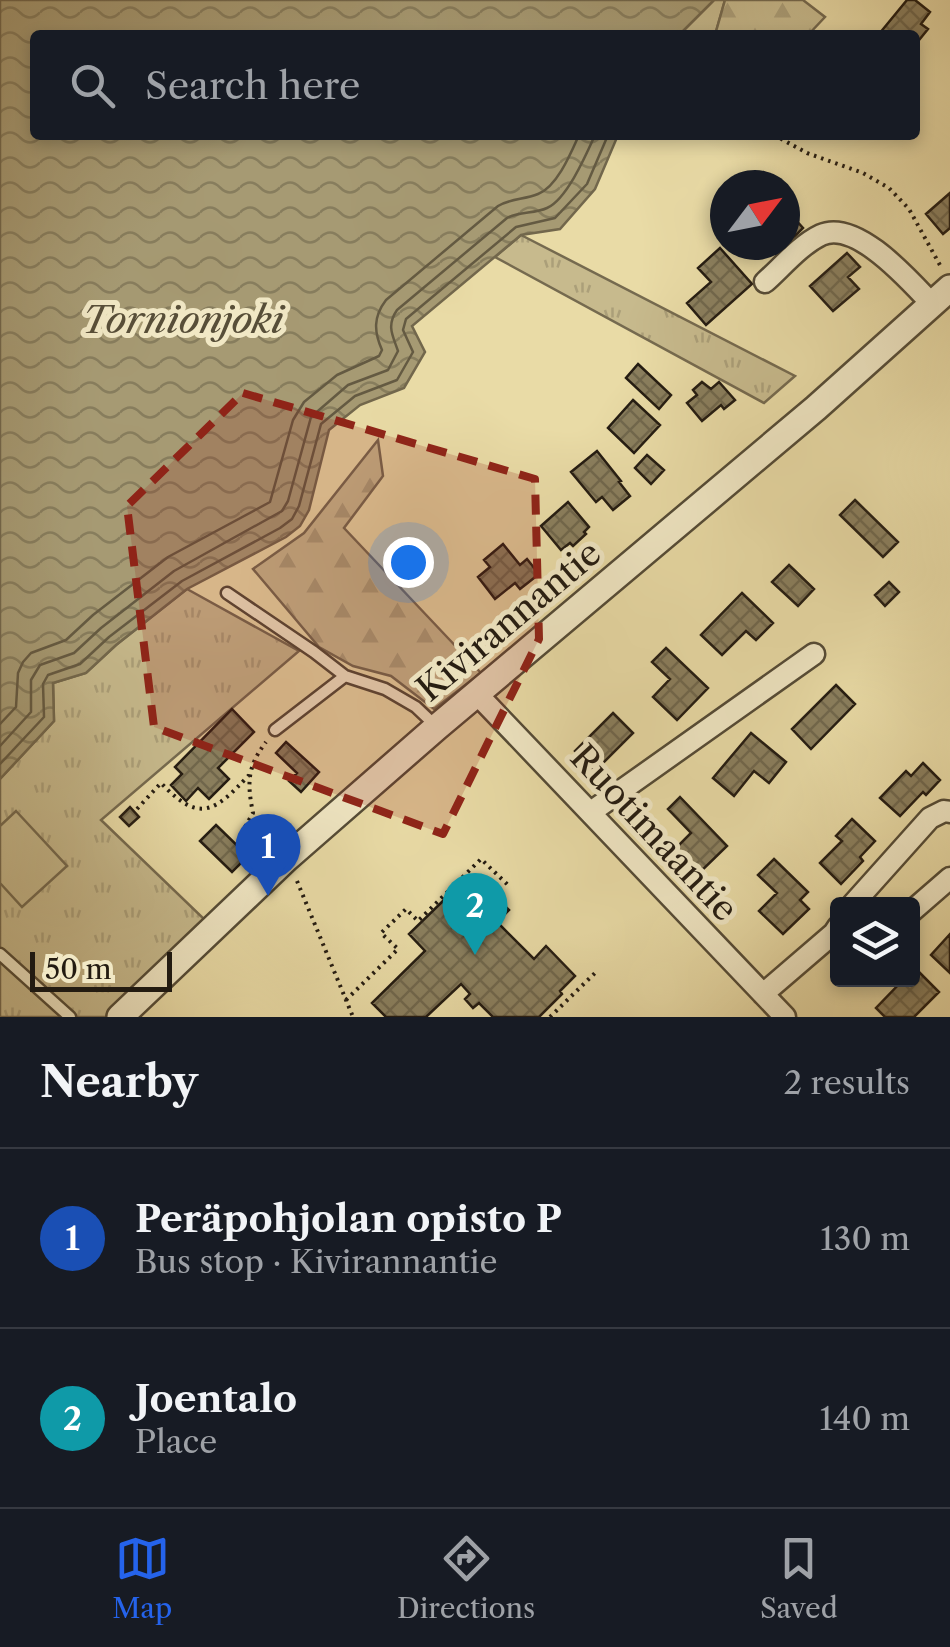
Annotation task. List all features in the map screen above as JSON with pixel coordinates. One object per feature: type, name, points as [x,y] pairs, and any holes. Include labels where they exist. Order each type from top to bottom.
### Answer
[{"type":"street","points":[[765,282],[813,240],[825,233],[838,232],[895,266],[941,286]]},
{"type":"street","name":"Kivirannantie","points":[[120,1017],[287,858],[801,420],[941,286]]},
{"type":"street","points":[[591,812],[814,654]]},
{"type":"street","name":"Ruotimaantie","points":[[477,694],[785,1017]]},
{"type":"street","points":[[859,897],[930,818],[950,812]]},
{"type":"street","points":[[920,904],[950,878]]},
{"type":"street","points":[[764,994],[830,936]]},
{"type":"lane","points":[[227,593],[344,676],[385,689],[416,707],[437,727]]},
{"type":"lane","points":[[275,730],[344,676]]},
{"type":"lane","points":[[0,954],[70,1017]]},
{"type":"path","points":[[783,140],[889,188],[910,209],[941,286]]},
{"type":"path","points":[[245,827],[253,813],[248,775],[258,752],[275,730]]},
{"type":"path","points":[[136,809],[161,783],[191,809],[206,809],[218,805],[248,775]]},
{"type":"path","points":[[287,858],[353,1017]]},
{"type":"path","points":[[346,1000],[398,949],[381,933],[406,909],[418,921],[481,859],[508,885]]},
{"type":"path","points":[[550,1017],[596,973]]},
{"type":"highlighted area","points":[[243,393],[535,479],[539,639],[443,834],[154,727],[127,506]]},
{"type":"green space","points":[[714,0],[725,0],[716,30],[684,30]]},
{"type":"green space","points":[[725,0],[803,0],[825,17],[813,30],[716,30]]},
{"type":"green space","points":[[521,235],[795,376],[764,403],[495,257]]},
{"type":"green space","points":[[378,440],[383,476],[344,528],[481,673],[434,709],[391,676],[353,666],[319,647],[253,569],[304,533]]},
{"type":"green space","points":[[187,589],[299,651],[101,820],[204,919],[107,1017],[0,1017],[0,779],[54,721],[53,683],[86,673]]},
{"type":"green space","points":[[16,811],[67,866],[22,907],[0,883],[0,826]]},
{"type":"water","name":"Tornionjoki","points":[[0,0],[714,0],[684,30],[30,30],[30,140],[616,140],[595,189],[560,229],[521,235],[412,326],[425,352],[404,388],[360,405],[329,430],[309,510],[300,526],[187,589],[86,673],[53,683],[54,721],[0,779]]},
{"type":"building","points":[[907,0],[915,0],[930,12],[921,24],[928,29],[920,39],[920,30],[882,30]]},
{"type":"building","points":[[950,193],[950,228],[943,234],[926,214]]},
{"type":"building","points":[[847,253],[860,267],[848,277],[859,289],[833,311],[810,286]]},
{"type":"building","points":[[710,257],[731,260],[752,284],[706,325],[687,303],[711,282],[698,268]]},
{"type":"building","points":[[638,364],[671,395],[659,409],[626,378]]},
{"type":"building","points":[[702,382],[711,389],[719,382],[735,400],[724,409],[721,405],[702,421],[687,403],[697,395],[693,390]]},
{"type":"building","points":[[633,400],[660,425],[634,453],[608,428]]},
{"type":"building","points":[[597,451],[630,496],[613,510],[602,497],[596,502],[571,472]]},
{"type":"building","points":[[647,455],[664,470],[651,484],[635,468]]},
{"type":"building","points":[[855,500],[898,542],[883,557],[840,515]]},
{"type":"building","points":[[568,502],[589,527],[573,546],[570,543],[561,550],[541,526]]},
{"type":"building","points":[[503,544],[520,565],[527,559],[539,574],[520,589],[515,583],[495,599],[478,577],[490,567],[484,560]]},
{"type":"building","points":[[789,565],[814,589],[798,606],[772,582]]},
{"type":"building","points":[[889,582],[899,592],[885,606],[875,595]]},
{"type":"building","points":[[742,593],[773,623],[756,640],[746,631],[722,655],[701,635]]},
{"type":"building","points":[[666,648],[708,688],[677,720],[653,697],[670,679],[652,662]]},
{"type":"building","points":[[836,685],[855,704],[811,749],[792,729]]},
{"type":"building","points":[[232,709],[254,732],[218,768],[229,779],[209,799],[198,788],[186,801],[171,785],[182,774],[175,767]]},
{"type":"building","points":[[613,713],[633,733],[595,771],[575,751]]},
{"type":"building","points":[[751,733],[786,762],[769,783],[754,771],[734,796],[713,778]]},
{"type":"building","points":[[286,742],[319,772],[301,792],[289,781],[297,773],[276,753]]},
{"type":"building","points":[[923,763],[940,780],[900,816],[880,798],[906,771],[911,776]]},
{"type":"building","points":[[680,797],[727,846],[691,881],[668,856],[691,833],[668,809]]},
{"type":"building","points":[[130,807],[139,817],[129,826],[120,817]]},
{"type":"building","points":[[852,819],[875,841],[841,884],[820,863],[842,841],[836,836]]},
{"type":"building","points":[[216,825],[248,856],[232,872],[200,841]]},
{"type":"building","points":[[774,859],[808,892],[800,900],[809,909],[783,934],[759,911],[777,893],[758,875]]},
{"type":"building","points":[[488,889],[494,894],[484,903],[494,913],[503,904],[509,910],[497,922],[534,959],[546,946],[575,976],[560,991],[562,994],[539,1017],[493,1017],[479,1003],[473,1008],[465,999],[470,994],[461,984],[426,1017],[386,1017],[372,1003],[425,951],[409,934],[445,899],[448,903],[458,899],[462,903],[458,912],[461,916]]},
{"type":"building","points":[[950,934],[950,973],[931,955]]},
{"type":"building","points":[[920,973],[939,992],[914,1017],[885,1017],[876,1008],[896,987],[920,987]]},
{"type":"place","name":"Peräpohjolan opisto P","points":[[268,896]]},
{"type":"place","name":"Joentalo","points":[[475,955]]}]
